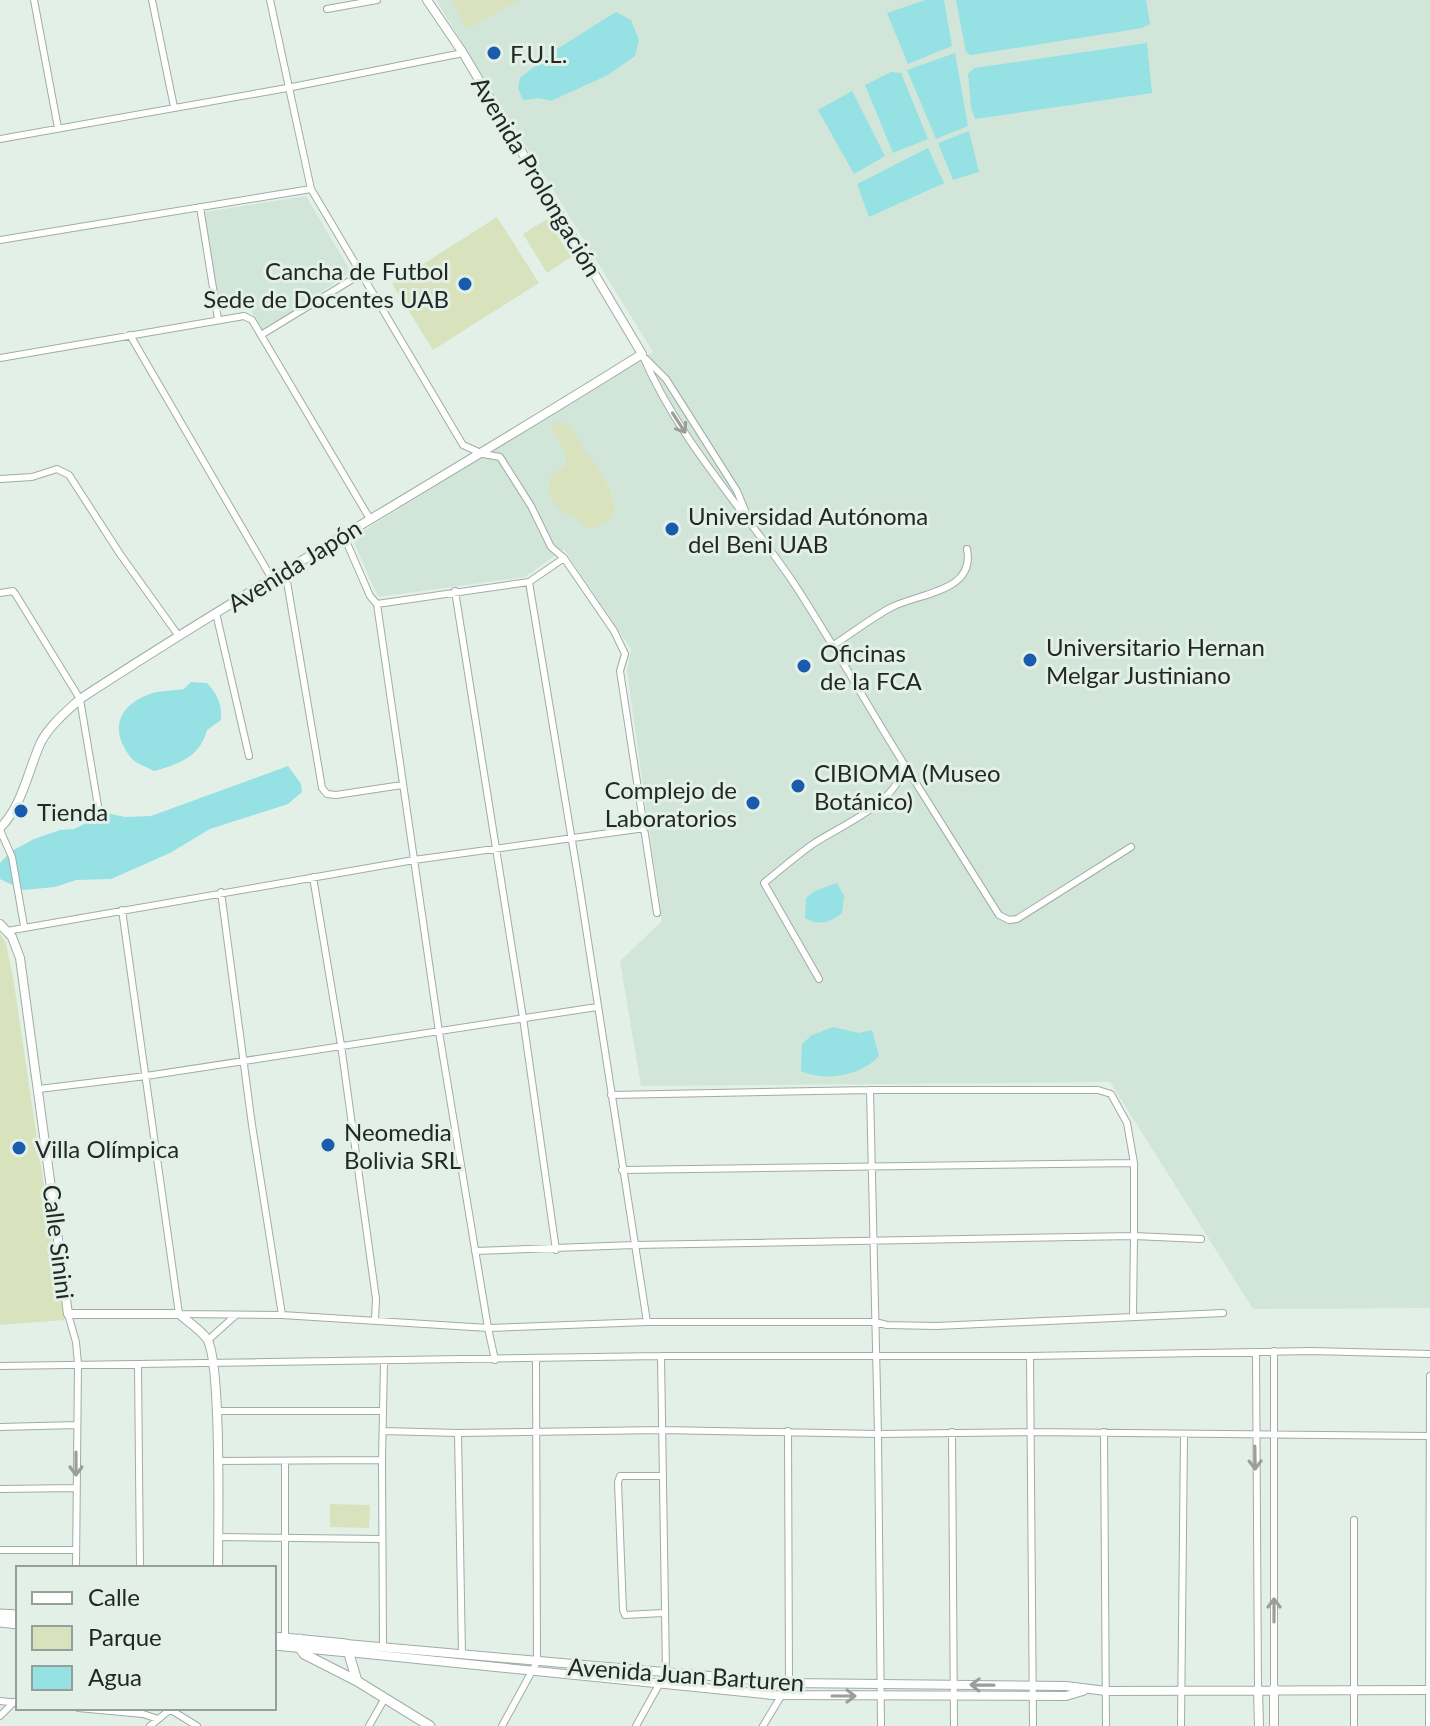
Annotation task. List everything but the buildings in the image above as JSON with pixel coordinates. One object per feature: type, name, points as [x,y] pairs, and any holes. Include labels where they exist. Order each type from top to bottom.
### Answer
[{"type":"main road","name":"Avenida Juan Barturen","points":[[282,1640],[347,1648]]},
{"type":"main road","points":[[300,1644],[304,1654],[357,1681],[430,1726]]},
{"type":"main road","points":[[347,1648],[357,1681]]},
{"type":"street","points":[[34,0],[58,128]]},
{"type":"street","points":[[152,0],[174,107]]},
{"type":"street","points":[[270,0],[311,189],[463,445],[500,457],[531,506],[551,547],[564,558],[614,631],[625,654],[620,671],[657,913]]},
{"type":"street","points":[[327,9],[377,0]]},
{"type":"street","name":"Avenida Prolongación","points":[[427,0],[463,53],[642,354]]},
{"type":"street","points":[[0,139],[463,53]]},
{"type":"street","points":[[0,240],[311,189]]},
{"type":"street","points":[[200,207],[218,319]]},
{"type":"street","points":[[261,335],[361,274]]},
{"type":"street","points":[[0,358],[244,316],[252,320],[370,519]]},
{"type":"street","points":[[130,335],[272,579]]},
{"type":"street","points":[[642,354],[674,392],[737,491],[747,517]]},
{"type":"street","points":[[642,354],[657,389],[728,497],[747,517],[795,585],[999,915],[1009,920],[1017,919],[1131,847]]},
{"type":"street","name":"Avenida Japón","points":[[0,829],[13,811],[42,740],[80,699],[178,635],[343,534],[483,454],[642,354]]},
{"type":"street","points":[[0,479],[32,477],[57,469],[69,475],[178,635]]},
{"type":"street","points":[[343,534],[370,596],[377,604],[439,1032],[495,1360]]},
{"type":"street","points":[[832,646],[888,609],[949,587],[966,571],[967,549]]},
{"type":"street","points":[[377,604],[529,582],[564,558]]},
{"type":"street","points":[[285,570],[322,788],[327,794],[336,795],[402,785]]},
{"type":"street","points":[[529,582],[647,1322]]},
{"type":"street","points":[[0,593],[13,591],[80,699],[99,812]]},
{"type":"street","points":[[455,591],[523,1018],[556,1250]]},
{"type":"street","points":[[216,613],[249,756]]},
{"type":"street","points":[[819,979],[764,883],[811,846],[879,803],[902,780],[904,764]]},
{"type":"street","points":[[4,928],[414,860],[645,828]]},
{"type":"street","points":[[0,829],[12,857],[24,926]]},
{"type":"street","points":[[313,877],[341,1045],[376,1299],[375,1319]]},
{"type":"street","points":[[221,892],[252,1125],[282,1315]]},
{"type":"street","points":[[122,910],[179,1314],[208,1340],[213,1363],[218,1566]]},
{"type":"street","name":"Calle Sinini","points":[[4,928],[20,958],[68,1314],[76,1342],[76,1566]]},
{"type":"street","points":[[39,1089],[146,1076],[597,1007]]},
{"type":"street","points":[[611,1095],[870,1090],[1098,1090],[1111,1094],[1127,1123],[1134,1163],[1133,1316]]},
{"type":"street","points":[[870,1090],[881,1726]]},
{"type":"street","points":[[622,1170],[1134,1163]]},
{"type":"street","points":[[475,1251],[873,1240],[1134,1236],[1201,1239]]},
{"type":"street","points":[[68,1314],[282,1315],[488,1328],[647,1322],[875,1322],[936,1326],[1223,1313]]},
{"type":"street","points":[[208,1340],[236,1315]]},
{"type":"street","points":[[0,1366],[77,1361],[138,1365],[661,1356],[1030,1356],[1274,1351],[1430,1354]]},
{"type":"street","points":[[1274,1351],[1274,1726]]},
{"type":"street","points":[[1256,1352],[1259,1726]]},
{"type":"street","points":[[636,1726],[666,1672],[661,1356]]},
{"type":"street","points":[[1030,1356],[1033,1726]]},
{"type":"street","points":[[502,1726],[537,1662],[536,1360]]},
{"type":"street","points":[[383,1647],[384,1362]]},
{"type":"street","points":[[138,1365],[140,1566]]},
{"type":"street","points":[[1429,1726],[1430,1376]]},
{"type":"street","points":[[216,1411],[383,1411]]},
{"type":"street","points":[[0,1427],[77,1425]]},
{"type":"street","points":[[383,1431],[1104,1432],[1430,1436]]},
{"type":"street","points":[[763,1726],[789,1683],[788,1431]]},
{"type":"street","points":[[952,1432],[954,1726]]},
{"type":"street","points":[[1104,1432],[1106,1726]]},
{"type":"street","points":[[458,1433],[462,1654]]},
{"type":"street","points":[[1181,1726],[1184,1435]]},
{"type":"street","points":[[217,1461],[382,1460]]},
{"type":"street","points":[[282,1640],[285,1461]]},
{"type":"street","points":[[661,1476],[620,1476],[618,1482],[623,1610],[625,1615],[663,1613]]},
{"type":"street","points":[[0,1489],[76,1488]]},
{"type":"street","points":[[1354,1520],[1354,1726]]},
{"type":"street","points":[[218,1537],[382,1539]]},
{"type":"street","points":[[0,1550],[76,1550]]},
{"type":"street","name":"Avenida Juan Barturen","points":[[347,1648],[383,1647],[789,1683],[952,1685],[1032,1691]]},
{"type":"street","name":"Avenida Juan Barturen","points":[[347,1648],[532,1672],[782,1695],[953,1696],[1066,1686],[1106,1691],[1274,1688],[1429,1690]]},
{"type":"street","points":[[369,1726],[385,1698]]},
{"type":"street","points":[[0,1701],[16,1702]]},
{"type":"street","points":[[0,1716],[16,1702]]},
{"type":"street","points":[[100,1710],[143,1714],[158,1719]]},
{"type":"street","points":[[150,1726],[171,1710]]},
{"type":"street","points":[[173,1710],[197,1726]]},
{"type":"shaded area","name":"Universitario Hernan Melgar Justiniano","points":[[436,0],[1430,0],[1430,1308],[1253,1309],[1110,1082],[641,1086],[620,961],[662,921],[627,671],[631,649],[564,549],[525,577],[378,597],[352,538],[653,352]]},
{"type":"shaded area","points":[[306,196],[351,272],[263,331],[248,306],[217,310],[205,212]]},
{"type":"green space","points":[[451,0],[519,0],[467,29]]},
{"type":"green space","name":"Cancha de Futbol Sede de Docentes UAB","points":[[497,217],[539,283],[433,350],[392,284]]},
{"type":"green space","points":[[547,219],[571,257],[547,273],[523,234]]},
{"type":"green space","points":[[557,421],[571,425],[610,490],[615,510],[609,521],[594,529],[583,526],[578,518],[565,514],[554,503],[548,490],[551,477],[567,463],[564,450],[551,428]]},
{"type":"green space","name":"Villa Olímpica","points":[[0,933],[6,943],[13,977],[64,1320],[0,1325]]},
{"type":"green space","points":[[330,1504],[370,1505],[369,1528],[330,1527]]},
{"type":"water","points":[[925,0],[944,0],[952,46],[908,64],[887,13]]},
{"type":"water","points":[[956,0],[1146,0],[1150,24],[1142,28],[971,55],[966,52]]},
{"type":"water","points":[[616,12],[631,20],[639,40],[635,56],[608,75],[551,101],[539,98],[523,100],[518,88],[520,78],[557,49]]},
{"type":"water","points":[[1147,43],[1152,93],[975,119],[968,74],[974,68]]},
{"type":"water","points":[[955,53],[968,126],[936,139],[907,70]]},
{"type":"water","points":[[891,72],[901,73],[928,139],[893,153],[865,85]]},
{"type":"water","points":[[852,91],[885,156],[854,174],[818,110]]},
{"type":"water","points":[[969,131],[979,172],[953,180],[938,143]]},
{"type":"water","points":[[928,148],[944,183],[869,217],[857,184]]},
{"type":"water","points":[[191,682],[207,683],[211,687],[220,705],[221,720],[207,730],[194,753],[180,762],[154,771],[134,761],[125,749],[119,730],[128,707],[147,695],[184,689]]},
{"type":"water","points":[[288,766],[301,784],[302,792],[288,804],[210,829],[170,853],[111,879],[76,880],[55,887],[23,890],[0,879],[0,863],[10,852],[34,839],[60,830],[74,829],[107,813],[125,817],[151,816]]},
{"type":"water","points":[[837,883],[844,896],[842,913],[824,922],[805,918],[806,898]]},
{"type":"water","points":[[833,1027],[859,1033],[872,1030],[879,1056],[863,1068],[842,1075],[821,1076],[801,1071],[802,1044],[812,1035]]},
{"type":"place","name":"F.U.L.","points":[[494,53]]},
{"type":"place","name":"Cancha de Futbol Sede de Docentes UAB","points":[[465,284]]},
{"type":"place","name":"Universidad Autónoma del Beni UAB","points":[[672,529]]},
{"type":"place","name":"Universitario Hernan Melgar Justiniano","points":[[1030,660]]},
{"type":"place","name":"Oficinas de la FCA","points":[[804,666]]},
{"type":"place","name":"CIBIOMA (Museo Botánico)","points":[[798,786]]},
{"type":"place","name":"Complejo de Laboratorios","points":[[753,803]]},
{"type":"place","name":"Tienda","points":[[21,811]]},
{"type":"place","name":"Neomedia Bolivia SRL","points":[[328,1145]]},
{"type":"place","name":"Villa Olímpica","points":[[19,1148]]}]
